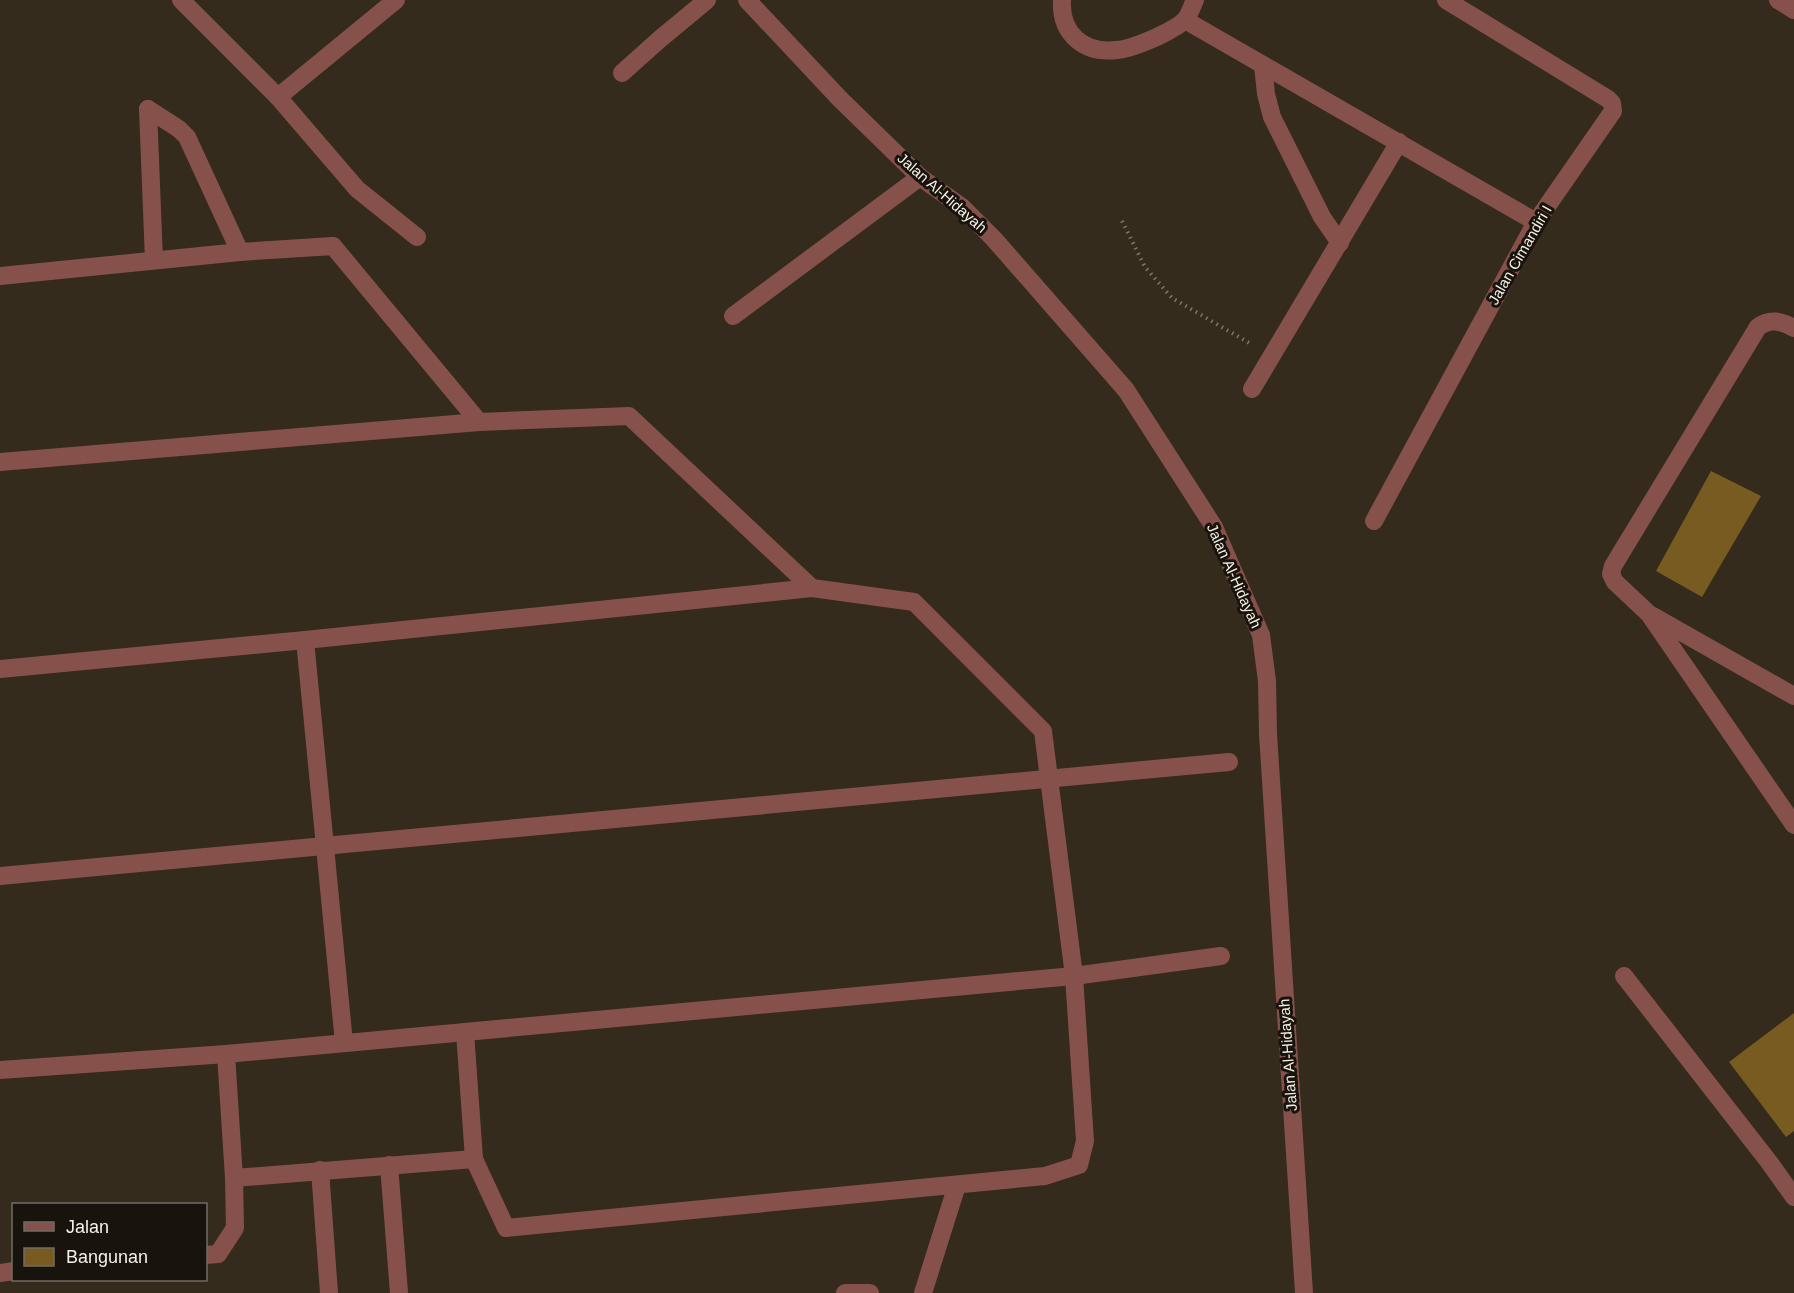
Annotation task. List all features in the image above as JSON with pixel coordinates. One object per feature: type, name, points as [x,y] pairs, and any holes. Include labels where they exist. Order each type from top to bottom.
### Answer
[{"type":"street","points":[[181,0],[279,97],[357,189],[417,237]]},
{"type":"street","points":[[279,97],[396,0]]},
{"type":"street","points":[[622,73],[707,0]]},
{"type":"street","name":"Jalan Al-Hidayah","points":[[747,0],[840,99],[920,177],[962,207],[994,239],[1126,390],[1214,527],[1261,635],[1267,681],[1268,734],[1304,1293]]},
{"type":"street","points":[[1062,0],[1061,12],[1068,30],[1079,42],[1093,50],[1118,50],[1166,32],[1185,20],[1196,0]]},
{"type":"street","name":"Jalan Cimandiri I","points":[[1374,521],[1536,222],[1612,114],[1612,103],[1446,0]]},
{"type":"street","points":[[1778,0],[1794,10]]},
{"type":"street","points":[[1185,20],[1536,222]]},
{"type":"street","points":[[1263,65],[1266,94],[1272,117],[1322,217],[1340,243]]},
{"type":"street","points":[[154,260],[148,109],[179,129],[187,137],[240,252]]},
{"type":"street","points":[[1252,389],[1399,142]]},
{"type":"street","points":[[733,316],[920,177]]},
{"type":"street","points":[[0,276],[240,252],[333,246],[479,422]]},
{"type":"street","points":[[1794,328],[1780,322],[1768,321],[1758,327],[1613,566],[1611,574],[1615,582],[1649,614],[1794,825]]},
{"type":"street","points":[[0,462],[479,422],[629,416],[812,588]]},
{"type":"street","points":[[0,669],[812,588],[914,602],[1043,731],[1074,976],[1085,1141],[1079,1165],[1045,1176],[506,1228],[474,1159],[465,1032]]},
{"type":"street","points":[[1649,614],[1794,696]]},
{"type":"street","points":[[305,640],[344,1043]]},
{"type":"street","points":[[0,876],[1229,762]]},
{"type":"street","points":[[0,1070],[226,1054],[1074,976],[1221,956]]},
{"type":"street","points":[[1624,976],[1794,1197]]},
{"type":"street","points":[[207,1255],[218,1254],[235,1228],[226,1054]]},
{"type":"street","points":[[234,1178],[474,1159]]},
{"type":"street","points":[[389,1165],[399,1293]]},
{"type":"street","points":[[320,1170],[329,1293]]},
{"type":"street","points":[[923,1293],[957,1185]]},
{"type":"street","points":[[845,1293],[870,1293]]},
{"type":"path","points":[[1122,221],[1145,267],[1172,298],[1272,356]]},
{"type":"building","points":[[1711,471],[1761,496],[1702,597],[1656,571]]},
{"type":"building","points":[[1794,1013],[1794,1131],[1786,1137],[1729,1062]]}]
